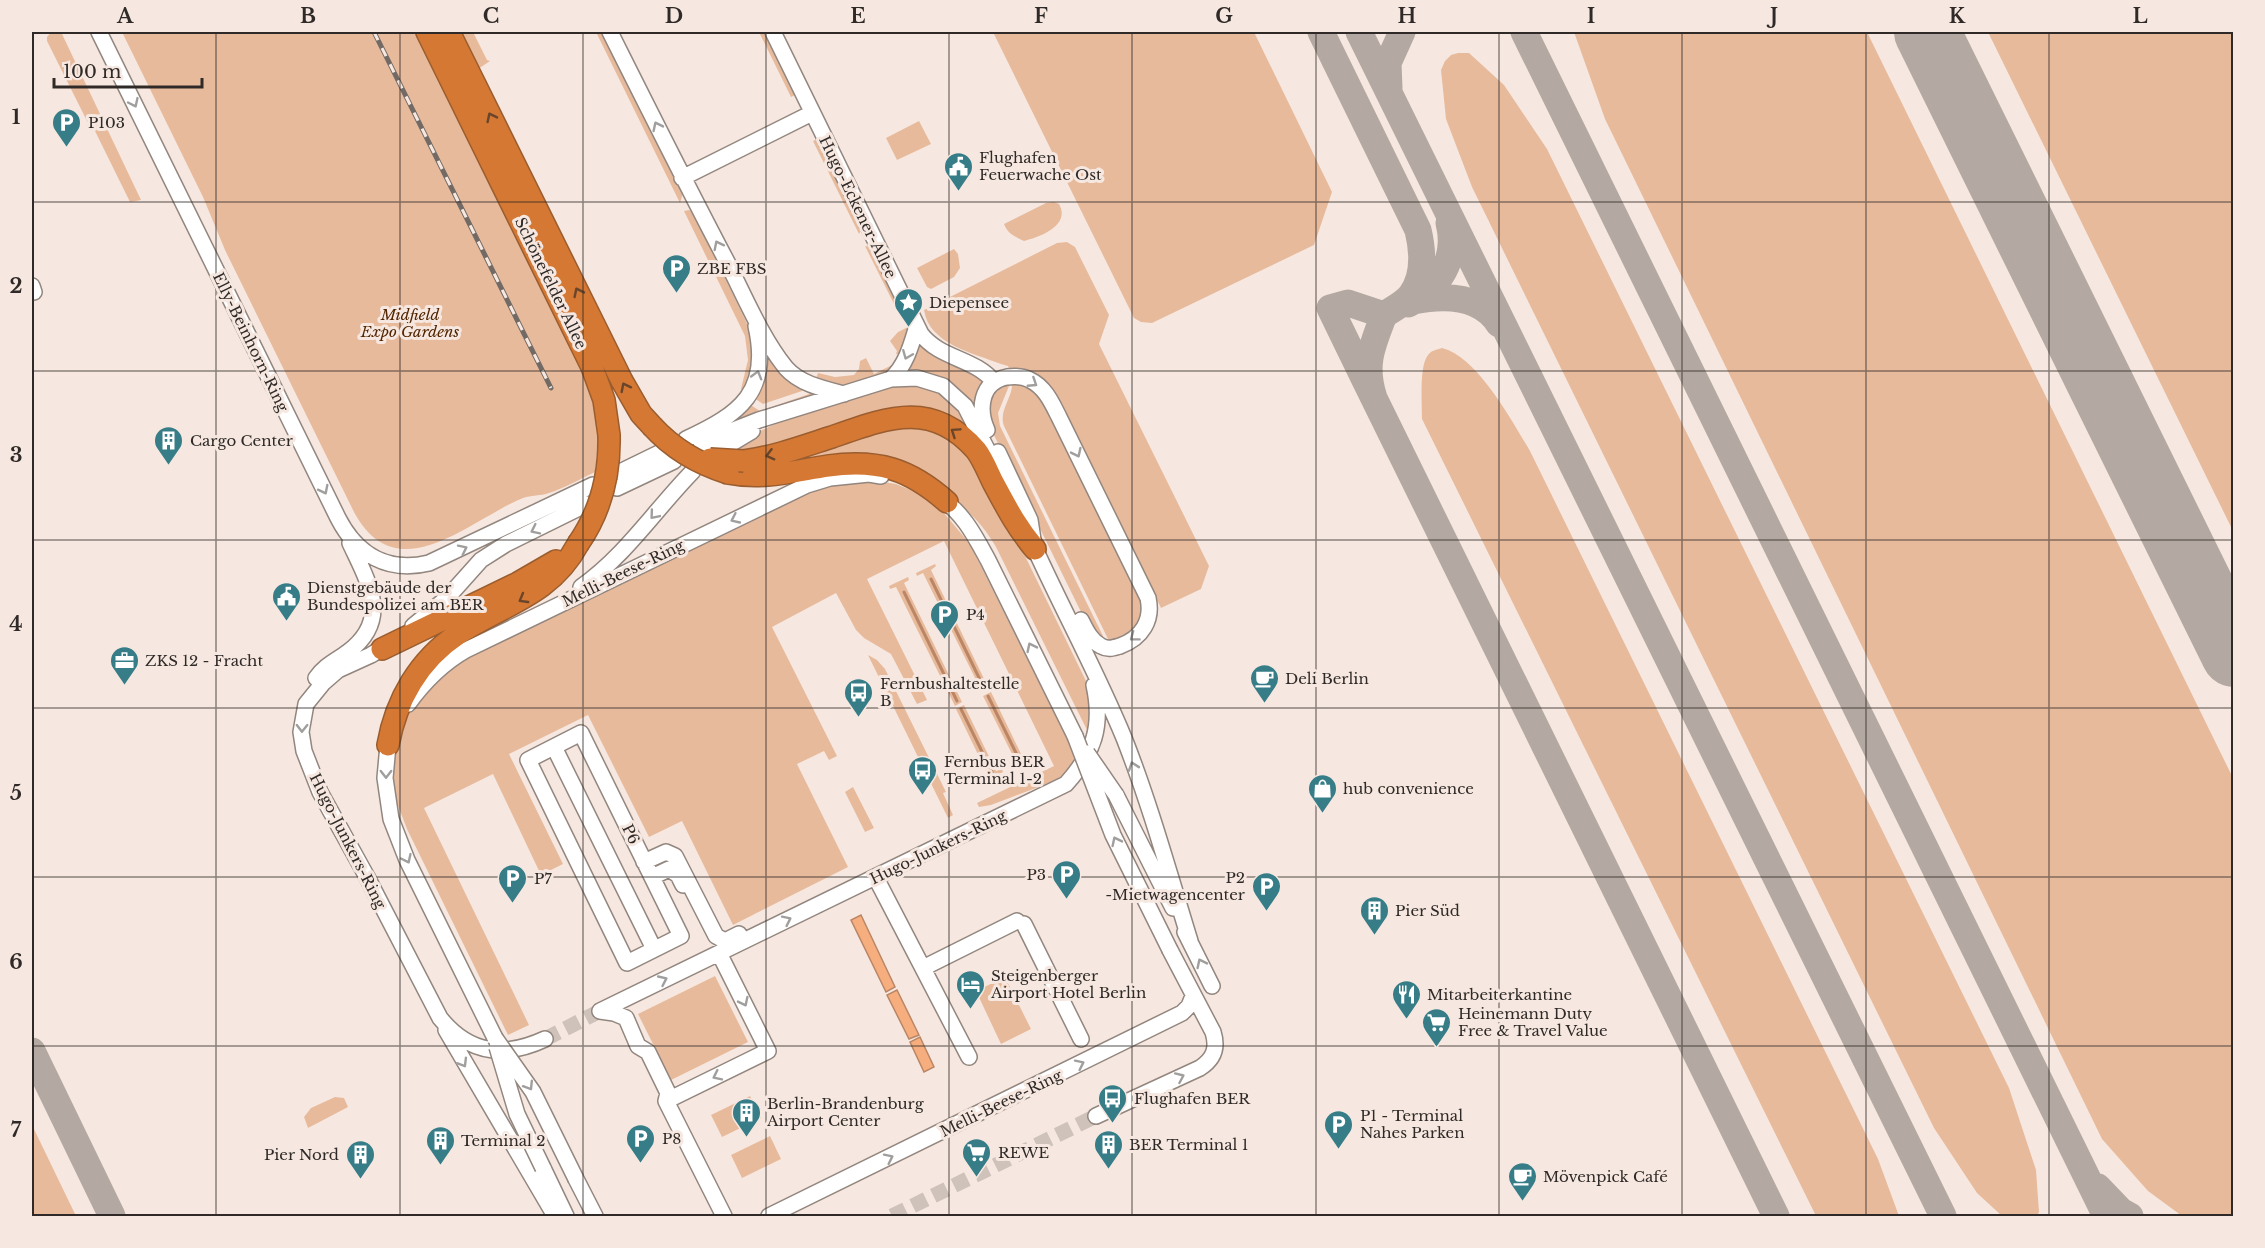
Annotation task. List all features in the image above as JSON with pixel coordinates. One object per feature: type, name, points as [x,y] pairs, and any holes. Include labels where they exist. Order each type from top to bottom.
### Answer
[{"type":"highway","name":"Schönefelder Allee","points":[[388,745],[396,708],[426,663],[457,635],[532,594],[563,568],[592,521],[604,489],[610,453],[604,400],[592,367],[427,32]]},
{"type":"highway","name":"Schönefelder Allee","points":[[449,32],[622,381],[641,414],[670,443],[713,468],[736,467],[765,476],[830,466],[872,464],[912,476],[929,486],[947,502]]},
{"type":"highway","points":[[736,467],[880,420],[905,417],[926,418],[954,430],[978,453],[1017,527],[1035,549]]},
{"type":"highway","points":[[382,649],[518,583],[548,566],[578,544]]},
{"type":"street","name":"Elly-Beinhorn-Ring","points":[[99,32],[346,535],[364,552],[386,563],[419,566],[452,554],[593,485]]},
{"type":"street","points":[[610,32],[753,316],[786,368],[810,384],[843,394]]},
{"type":"street","name":"Hugo-Eckener-Allee","points":[[772,32],[916,326],[932,346],[981,369],[994,382]]},
{"type":"street","points":[[682,178],[812,113]]},
{"type":"street","points":[[544,612],[605,568],[629,546],[688,455],[718,424],[733,414],[751,392],[760,366],[761,353],[753,316]]},
{"type":"street","points":[[891,379],[898,373],[907,357],[916,326]]},
{"type":"street","name":"Hugo-Junkers-Ring","points":[[994,382],[1009,377],[1024,377],[1038,385],[1051,401],[1148,598],[1150,613],[1144,628],[1123,645],[1111,648],[1098,645],[1089,634],[1060,580],[1045,570]]},
{"type":"street","name":"Hugo-Junkers-Ring","points":[[617,488],[688,455],[731,431],[759,420],[891,379],[917,378],[931,381],[953,393],[965,406],[981,433],[1083,645],[1124,739],[1190,941]]},
{"type":"street","points":[[994,382],[981,403],[982,419],[1030,520],[1035,549]]},
{"type":"street","points":[[717,452],[740,437],[824,401]]},
{"type":"street","points":[[620,472],[661,452]]},
{"type":"street","name":"Melli-Beese-Ring","points":[[595,1216],[533,1092],[495,1038],[396,835],[386,791],[388,745],[409,703],[438,669],[466,650],[711,530],[807,485],[830,478],[869,474],[891,477],[925,490],[947,502],[973,533],[1075,736],[1113,835],[1214,1036],[1215,1048],[1211,1059],[1200,1068],[1096,1116]]},
{"type":"street","points":[[306,704],[338,670],[382,649],[425,617],[447,598],[482,560],[506,544],[587,504]]},
{"type":"street","name":"Hugo-Junkers-Ring","points":[[346,535],[369,584],[374,611],[370,627],[360,641],[347,653],[332,661],[309,688],[301,732],[304,751],[320,792],[368,876],[440,1018],[458,1037],[486,1049],[516,1049],[546,1039]]},
{"type":"street","name":"Hugo-Junkers-Ring","points":[[626,1018],[600,1011],[1066,784],[1082,764],[1095,739],[1098,709],[1093,678],[1047,587],[1045,570]]},
{"type":"street","name":"P6","points":[[581,733],[681,936],[627,963],[528,760],[554,747],[581,733]]},
{"type":"street","name":"Melli-Beese-Ring","points":[[1075,736],[1116,795],[1212,986]]},
{"type":"street","name":"P6","points":[[554,747],[654,949]]},
{"type":"street","points":[[644,862],[666,852],[675,856],[712,929],[720,939],[725,941],[746,931],[765,931]]},
{"type":"street","points":[[651,877],[665,869],[675,872],[707,932],[710,945],[708,949],[684,970]]},
{"type":"street","points":[[876,878],[969,1057]]},
{"type":"street","points":[[923,968],[1020,922],[1081,1038]]},
{"type":"street","points":[[666,1101],[768,1051],[719,953]]},
{"type":"street","points":[[641,990],[635,1005],[627,1012],[626,1018],[638,1046],[648,1052],[668,1093],[666,1101],[724,1216]]},
{"type":"street","name":"Melli-Beese-Ring","points":[[769,1216],[1182,1013],[1189,1006],[1189,990]]},
{"type":"street","points":[[440,1018],[457,1053],[555,1216]]},
{"type":"street","name":"Melli-Beese-Ring","points":[[495,1038],[517,1114],[566,1216]]},
{"type":"green space","points":[[51,32],[62,34],[141,200],[130,202],[47,41]]},
{"type":"green space","name":"Midfield Expo Gardens","points":[[122,32],[417,32],[589,380],[597,425],[595,472],[555,491],[523,498],[434,544],[412,549],[391,547],[371,535],[354,512],[225,250],[203,197]]},
{"type":"green space","points":[[460,32],[473,32],[487,60],[490,61],[478,69]]},
{"type":"green space","points":[[596,32],[604,32],[683,193],[680,203]]},
{"type":"green space","points":[[759,32],[767,32],[797,94],[791,97]]},
{"type":"green space","points":[[993,32],[1254,32],[1332,192],[1314,245],[1152,323],[1141,322],[1134,318]]},
{"type":"green space","points":[[1574,32],[1867,32],[2233,778],[2233,1216],[2182,1216],[2148,1191],[2102,1139],[1605,119]]},
{"type":"green space","points":[[1988,32],[2233,32],[2233,531]]},
{"type":"green space","points":[[1469,53],[1504,85],[1547,149],[2009,1088],[2036,1170],[2039,1212],[2037,1216],[2002,1216],[1977,1193],[1934,1128],[1472,187],[1446,119],[1441,70],[1451,55]]},
{"type":"green space","points":[[919,121],[931,144],[897,160],[886,138]]},
{"type":"green space","points":[[818,139],[863,227],[859,234],[813,141]]},
{"type":"green space","points":[[1046,203],[1059,204],[1062,211],[1061,218],[1058,224],[1046,233],[1024,241],[1007,230],[1004,224]]},
{"type":"green space","points":[[684,211],[693,212],[753,336],[755,359],[745,392],[741,389],[748,360],[745,336]]},
{"type":"green space","points":[[1067,242],[1075,247],[1109,315],[1099,344],[1209,566],[1201,589],[1161,608],[1061,407],[1010,371],[1008,366],[966,351],[943,339],[928,322],[924,310],[1057,243]]},
{"type":"green space","points":[[865,246],[873,247],[908,319],[901,318]]},
{"type":"green space","points":[[954,249],[958,254],[960,268],[954,277],[931,289],[927,287],[917,268]]},
{"type":"green space","points":[[910,326],[911,331],[900,354],[896,354],[897,351],[890,341],[898,332]]},
{"type":"green space","points":[[919,344],[976,372],[982,384],[975,404],[972,405],[905,372]]},
{"type":"green space","points":[[1442,348],[1455,353],[1480,376],[1503,407],[1530,451],[1878,1159],[1899,1216],[1816,1216],[1422,419],[1423,367],[1431,352]]},
{"type":"green space","points":[[766,355],[772,355],[805,386],[802,391],[763,404],[754,398],[765,373]]},
{"type":"green space","points":[[866,358],[874,374],[892,365],[891,371],[854,383],[837,384],[815,381],[818,373],[835,377],[854,375],[859,369],[860,361]]},
{"type":"green space","points":[[1012,381],[1021,381],[1043,397],[1145,604],[1142,623],[1124,638],[1109,641],[1004,426],[1003,414],[1011,393]]},
{"type":"green space","points":[[1008,382],[1009,386],[998,413],[1000,426],[1103,640],[1084,618],[989,425],[990,394]]},
{"type":"green space","points":[[895,384],[924,385],[953,400],[981,445],[945,419],[773,449],[728,453],[758,432],[773,425]]},
{"type":"green space","points":[[811,389],[822,392],[698,444],[749,404],[760,411],[809,394]]},
{"type":"green space","points":[[909,422],[951,435],[985,474],[1087,683],[1091,697],[1089,734],[996,547],[967,510],[949,495],[930,481],[752,468]]},
{"type":"green space","points":[[865,479],[896,484],[918,493],[938,506],[970,544],[1077,759],[1057,780],[991,805],[979,807],[977,803],[1054,766],[944,541],[867,579],[927,700],[917,704],[891,654],[864,638],[856,630],[836,593],[772,627],[837,756],[829,760],[824,751],[797,764],[848,867],[733,925],[682,821],[649,837],[588,715],[509,754],[563,864],[541,875],[493,774],[424,808],[529,1025],[508,1035],[407,829],[397,803],[392,769],[397,739],[406,713],[450,664],[809,489]]},
{"type":"green space","points":[[935,564],[936,566],[931,570],[989,689],[982,692],[923,573],[917,576],[916,573]]},
{"type":"green space","points":[[908,577],[909,580],[904,583],[962,702],[955,706],[896,587],[890,589],[889,586]]},
{"type":"green space","points":[[868,655],[877,660],[885,669],[946,792],[943,793],[953,815],[948,818]]},
{"type":"green space","points":[[991,692],[1023,758],[1029,755],[1030,758],[1012,768],[1010,765],[1016,762],[983,696]]},
{"type":"green space","points":[[964,705],[996,771],[1002,769],[1003,772],[985,781],[983,778],[988,775],[956,709]]},
{"type":"green space","points":[[853,787],[874,828],[865,832],[845,792]]},
{"type":"green space","points":[[715,976],[748,1042],[671,1080],[638,1014]]},
{"type":"green space","points":[[1005,977],[1031,1029],[1001,1044],[976,991]]},
{"type":"green space","points":[[750,1096],[761,1118],[722,1137],[711,1115]]},
{"type":"green space","points":[[335,1097],[344,1098],[348,1107],[308,1128],[304,1117],[311,1108]]},
{"type":"green space","points":[[32,1125],[76,1216],[32,1216]]},
{"type":"green space","points":[[770,1136],[781,1159],[742,1178],[731,1155]]},
{"type":"shaded area","points":[[861,915],[895,987],[886,992],[851,920]]},
{"type":"shaded area","points":[[897,990],[919,1035],[909,1039],[887,995]]},
{"type":"shaded area","points":[[920,1037],[934,1067],[924,1072],[910,1042]]},
{"type":"waterway","points":[[931,579],[984,688]]},
{"type":"waterway","points":[[904,592],[957,701]]},
{"type":"waterway","points":[[988,696],[1019,759]]},
{"type":"waterway","points":[[961,709],[992,772]]},
{"type":"taxiway","points":[[1321,32],[1418,230],[1422,255],[1421,272],[1416,288],[1408,298],[1384,315]]},
{"type":"taxiway","points":[[1359,32],[1943,1216]]},
{"type":"taxiway","points":[[1389,88],[1388,63],[1402,32]]},
{"type":"taxiway","points":[[1524,32],[2106,1216]]},
{"type":"taxiway","points":[[1408,304],[1429,290],[1444,271],[1451,249],[1449,223]]},
{"type":"taxiway","points":[[1413,301],[1436,298],[1460,299],[1482,307],[1499,324]]},
{"type":"taxiway","points":[[1374,398],[1369,375],[1370,356],[1384,315],[1348,303],[1330,308],[1364,378],[1776,1216]]},
{"type":"taxiway","points":[[32,1051],[112,1216]]},
{"type":"taxiway","points":[[2098,1187],[2121,1211],[2130,1216]]},
{"type":"runway","points":[[1927,32],[2234,654]]},
{"type":"tunnel","points":[[545,1039],[600,1011]]},
{"type":"tunnel","points":[[892,1216],[1096,1116]]},
{"type":"railway","points":[[374,32],[551,388]]},
{"type":"place","name":"P103","points":[[67,148]]},
{"type":"place","name":"Flughafen Feuerwache Ost","points":[[958,192]]},
{"type":"place","name":"ZBE FBS","points":[[676,294]]},
{"type":"place","name":"Diepensee","points":[[908,328]]},
{"type":"place","name":"Cargo Center","points":[[169,466]]},
{"type":"place","name":"Dienstgebäude der Bundespolizei am BER","points":[[286,622]]},
{"type":"place","name":"P4","points":[[945,640]]},
{"type":"place","name":"ZKS 12 - Fracht","points":[[124,686]]},
{"type":"place","name":"Deli Berlin","points":[[1264,704]]},
{"type":"place","name":"Fernbushaltestelle B","points":[[859,718]]},
{"type":"place","name":"Fernbus BER Terminal 1-2","points":[[923,796]]},
{"type":"place","name":"hub convenience","points":[[1322,814]]},
{"type":"place","name":"P3","points":[[1067,900]]},
{"type":"place","name":"P7","points":[[513,904]]},
{"type":"place","name":"P2 -Mietwagencenter","points":[[1266,912]]},
{"type":"place","name":"Pier Süd","points":[[1374,936]]},
{"type":"place","name":"Steigenberger Airport Hotel Berlin","points":[[970,1010]]},
{"type":"place","name":"Mitarbeiterkantine","points":[[1406,1020]]},
{"type":"place","name":"Heinemann Duty Free & Travel Value","points":[[1437,1048]]},
{"type":"place","name":"Flughafen BER","points":[[1113,1124]]},
{"type":"place","name":"Berlin-Brandenburg Airport Center","points":[[746,1138]]},
{"type":"place","name":"P1 - Terminal Nahes Parken","points":[[1339,1150]]},
{"type":"place","name":"P8","points":[[641,1164]]},
{"type":"place","name":"Terminal 2","points":[[440,1166]]},
{"type":"place","name":"BER Terminal 1","points":[[1108,1170]]},
{"type":"place","name":"REWE","points":[[977,1178]]},
{"type":"place","name":"Pier Nord","points":[[360,1180]]},
{"type":"place","name":"Mövenpick Café","points":[[1522,1202]]}]
